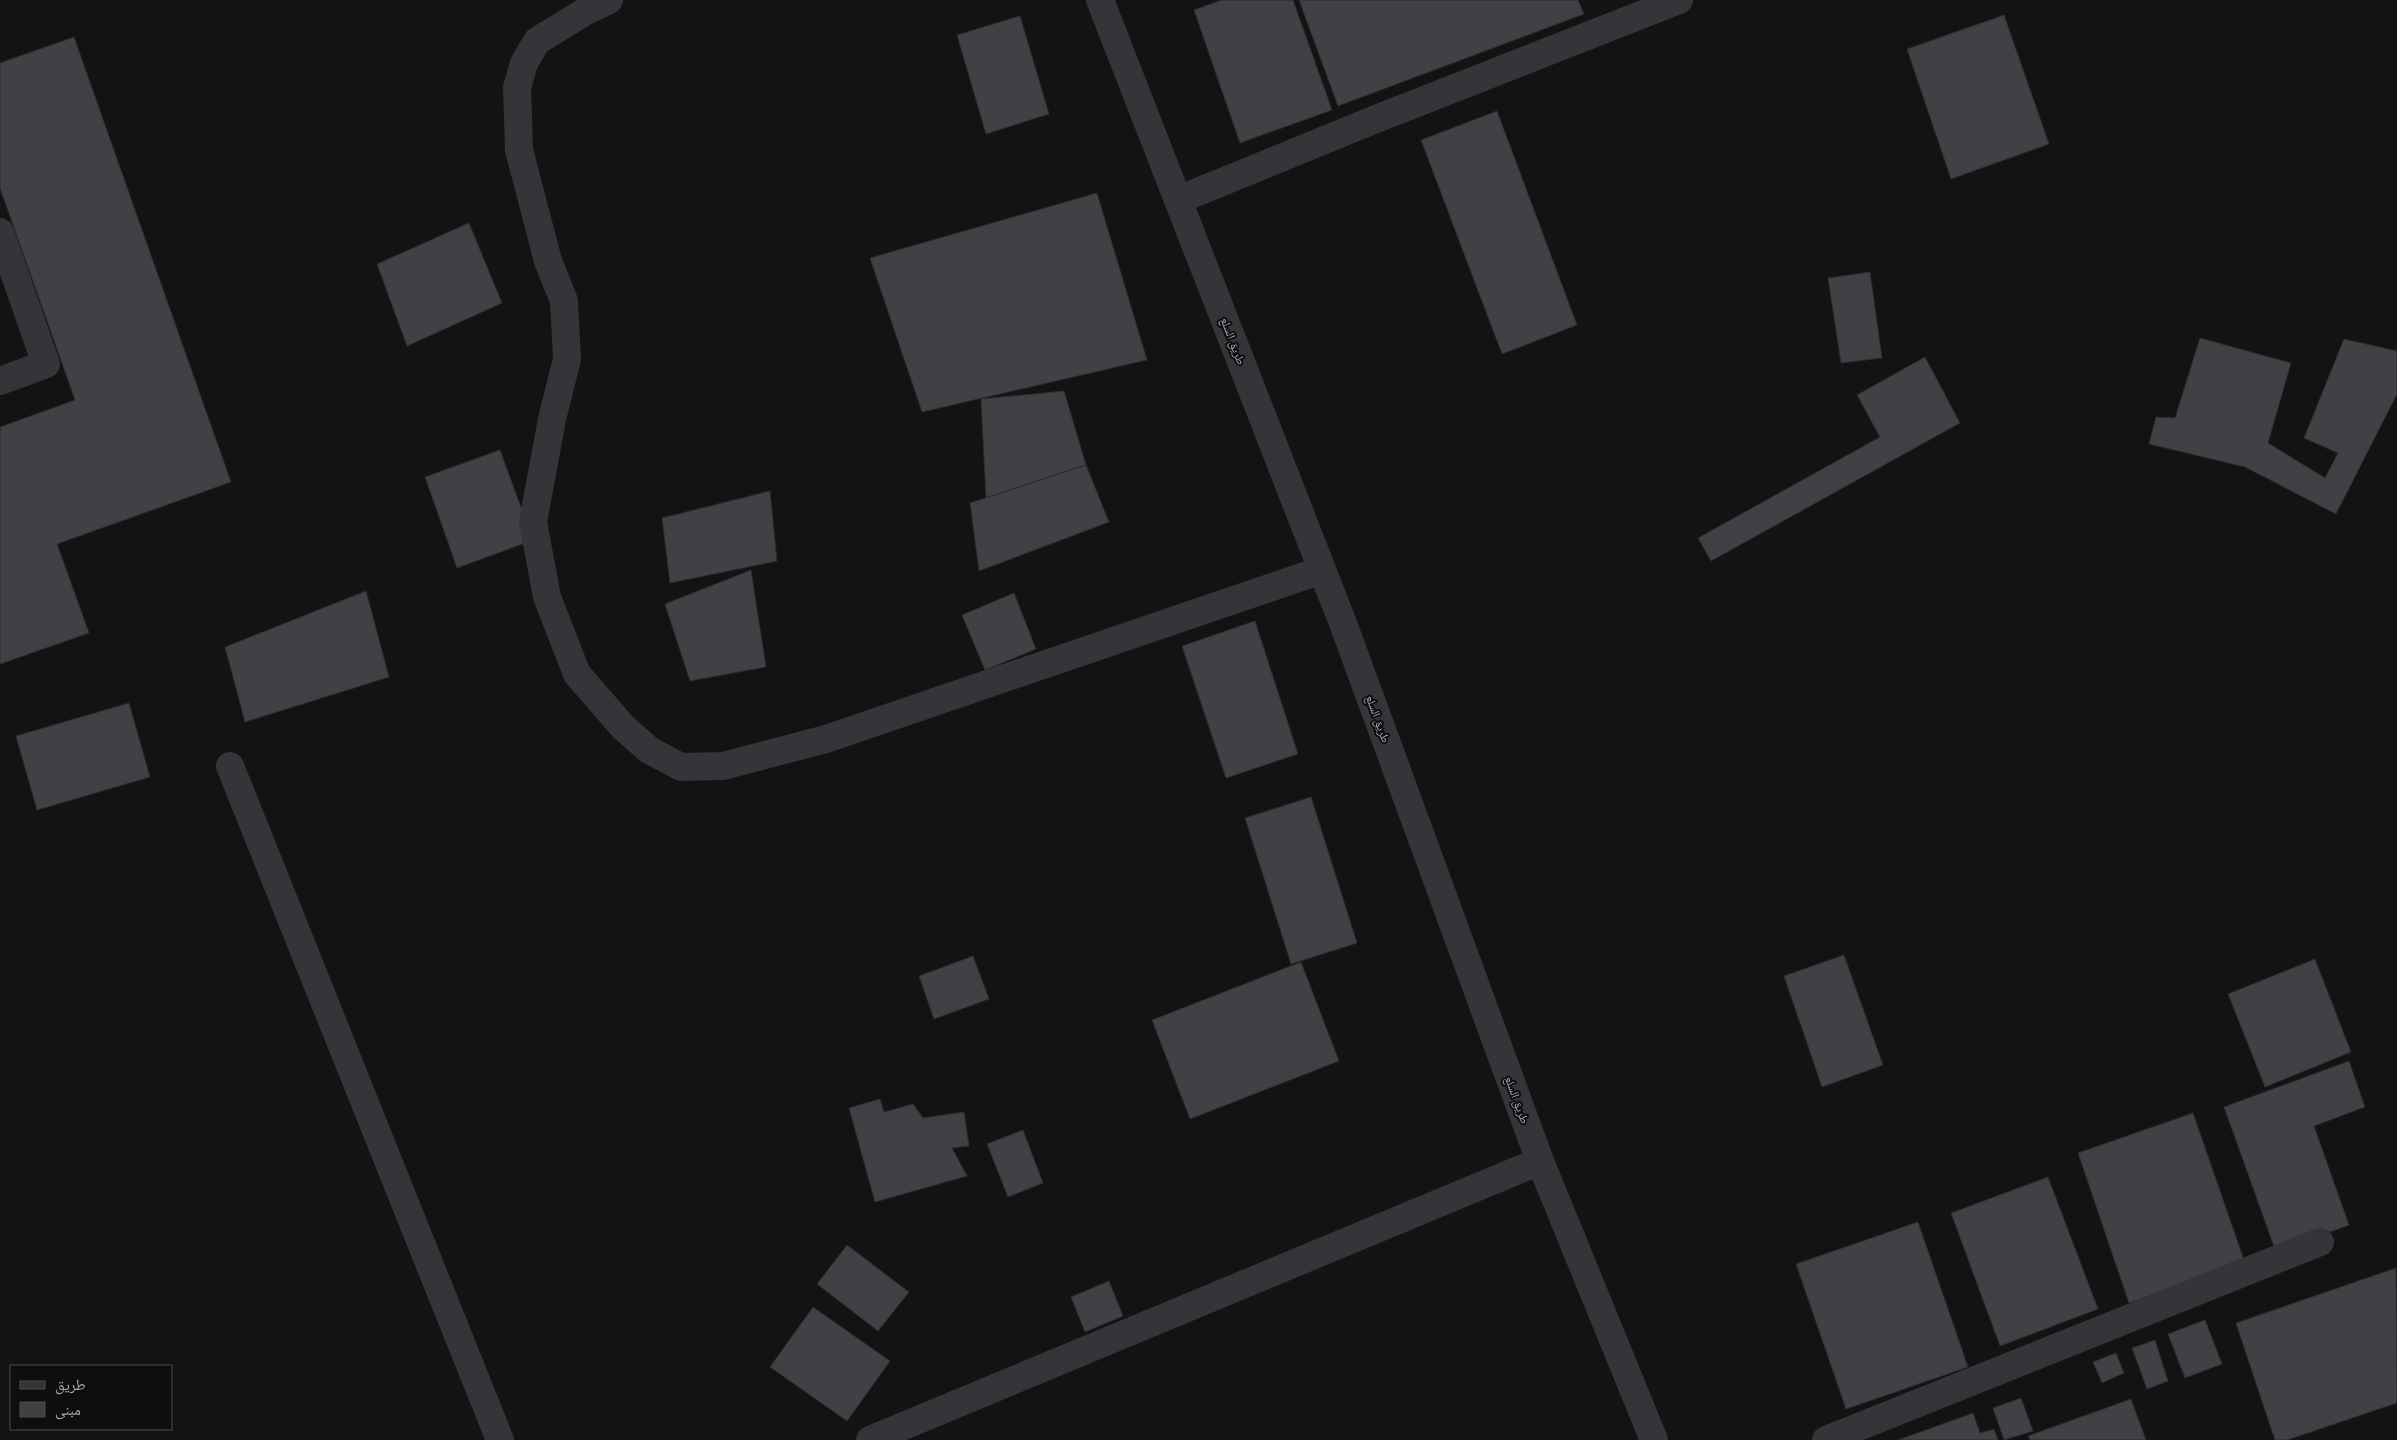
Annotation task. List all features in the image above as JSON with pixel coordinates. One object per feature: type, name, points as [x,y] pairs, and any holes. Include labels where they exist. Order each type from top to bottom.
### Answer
[{"type":"street","points":[[609,0],[586,11],[536,41],[524,62],[516,88],[519,150],[548,261],[564,301],[567,359],[552,419],[533,522],[547,597],[577,674],[623,727],[649,750],[681,767],[723,766],[826,739],[1322,570]]},
{"type":"street","name":"طريق السلع","points":[[1100,0],[1322,570],[1540,1161],[1654,1440]]},
{"type":"street","points":[[1178,200],[1376,119],[1680,0]]},
{"type":"street","points":[[0,232],[46,364],[0,381]]},
{"type":"street","points":[[230,766],[500,1440]]},
{"type":"street","points":[[870,1440],[1540,1161]]},
{"type":"street","points":[[1826,1440],[2320,1242]]},
{"type":"building","points":[[1222,0],[1293,0],[1332,110],[1240,143],[1194,10]]},
{"type":"building","points":[[1299,0],[1578,0],[1584,14],[1338,106]]},
{"type":"building","points":[[2004,15],[2049,144],[1951,179],[1907,49]]},
{"type":"building","points":[[1020,16],[1049,114],[986,134],[957,35]]},
{"type":"building","points":[[74,37],[231,482],[57,544],[89,633],[0,664],[0,427],[75,400],[0,188],[0,63]]},
{"type":"building","points":[[1497,111],[1577,325],[1502,354],[1421,140]]},
{"type":"building","points":[[1097,193],[1147,360],[922,412],[870,258]]},
{"type":"building","points":[[469,223],[502,303],[407,346],[377,264]]},
{"type":"building","points":[[1870,272],[1882,358],[1841,363],[1828,278]]},
{"type":"building","points":[[2200,338],[2291,363],[2268,443],[2325,478],[2338,453],[2304,438],[2344,339],[2397,351],[2397,394],[2336,514],[2245,467],[2149,444],[2156,417],[2175,418]]},
{"type":"building","points":[[1925,357],[1960,423],[1711,561],[1698,538],[1880,437],[1857,395]]},
{"type":"building","points":[[1064,391],[1086,465],[986,498],[981,399]]},
{"type":"building","points":[[500,450],[533,540],[457,568],[425,477]]},
{"type":"building","points":[[1086,465],[1109,522],[979,571],[970,503]]},
{"type":"building","points":[[770,491],[777,561],[670,583],[662,518]]},
{"type":"building","points":[[751,570],[766,667],[690,681],[665,604]]},
{"type":"building","points":[[366,591],[389,677],[245,722],[225,647]]},
{"type":"building","points":[[1014,593],[1036,649],[985,670],[962,615]]},
{"type":"building","points":[[1255,621],[1298,754],[1226,778],[1182,646]]},
{"type":"building","points":[[129,703],[150,777],[37,810],[16,736]]},
{"type":"building","points":[[1311,797],[1357,943],[1291,964],[1245,818]]},
{"type":"building","points":[[1844,955],[1883,1065],[1822,1087],[1784,976]]},
{"type":"building","points":[[973,956],[989,999],[934,1019],[919,976]]},
{"type":"building","points":[[2315,959],[2351,1052],[2265,1087],[2228,994]]},
{"type":"building","points":[[1301,962],[1339,1061],[1190,1119],[1152,1020]]},
{"type":"building","points":[[2349,1061],[2365,1107],[2314,1126],[2349,1225],[2276,1252],[2224,1107]]},
{"type":"building","points":[[880,1099],[884,1112],[913,1104],[923,1118],[964,1112],[969,1146],[952,1148],[967,1176],[875,1202],[849,1108]]},
{"type":"building","points":[[2193,1113],[2245,1263],[2129,1303],[2078,1153]]},
{"type":"building","points":[[1023,1130],[1043,1183],[1008,1197],[987,1144]]},
{"type":"building","points":[[2048,1177],[2098,1309],[2000,1346],[1951,1213]]},
{"type":"building","points":[[1918,1222],[1968,1367],[1846,1409],[1796,1264]]},
{"type":"building","points":[[847,1245],[909,1292],[878,1331],[817,1284]]},
{"type":"building","points":[[2396,1268],[2397,1403],[2287,1440],[2275,1440],[2236,1323]]},
{"type":"building","points":[[1109,1281],[1123,1316],[1085,1332],[1071,1297]]},
{"type":"building","points":[[813,1307],[890,1361],[847,1421],[770,1367]]},
{"type":"building","points":[[2205,1320],[2222,1364],[2185,1378],[2168,1334]]},
{"type":"building","points":[[2155,1340],[2168,1381],[2147,1389],[2132,1348]]},
{"type":"building","points":[[2116,1353],[2124,1373],[2102,1383],[2093,1362]]},
{"type":"building","points":[[2021,1398],[2033,1431],[2004,1440],[1993,1408]]},
{"type":"building","points":[[2131,1399],[2146,1440],[2030,1440],[2028,1436]]},
{"type":"building","points":[[1973,1413],[1980,1433],[1994,1429],[1998,1440],[1898,1440]]}]
